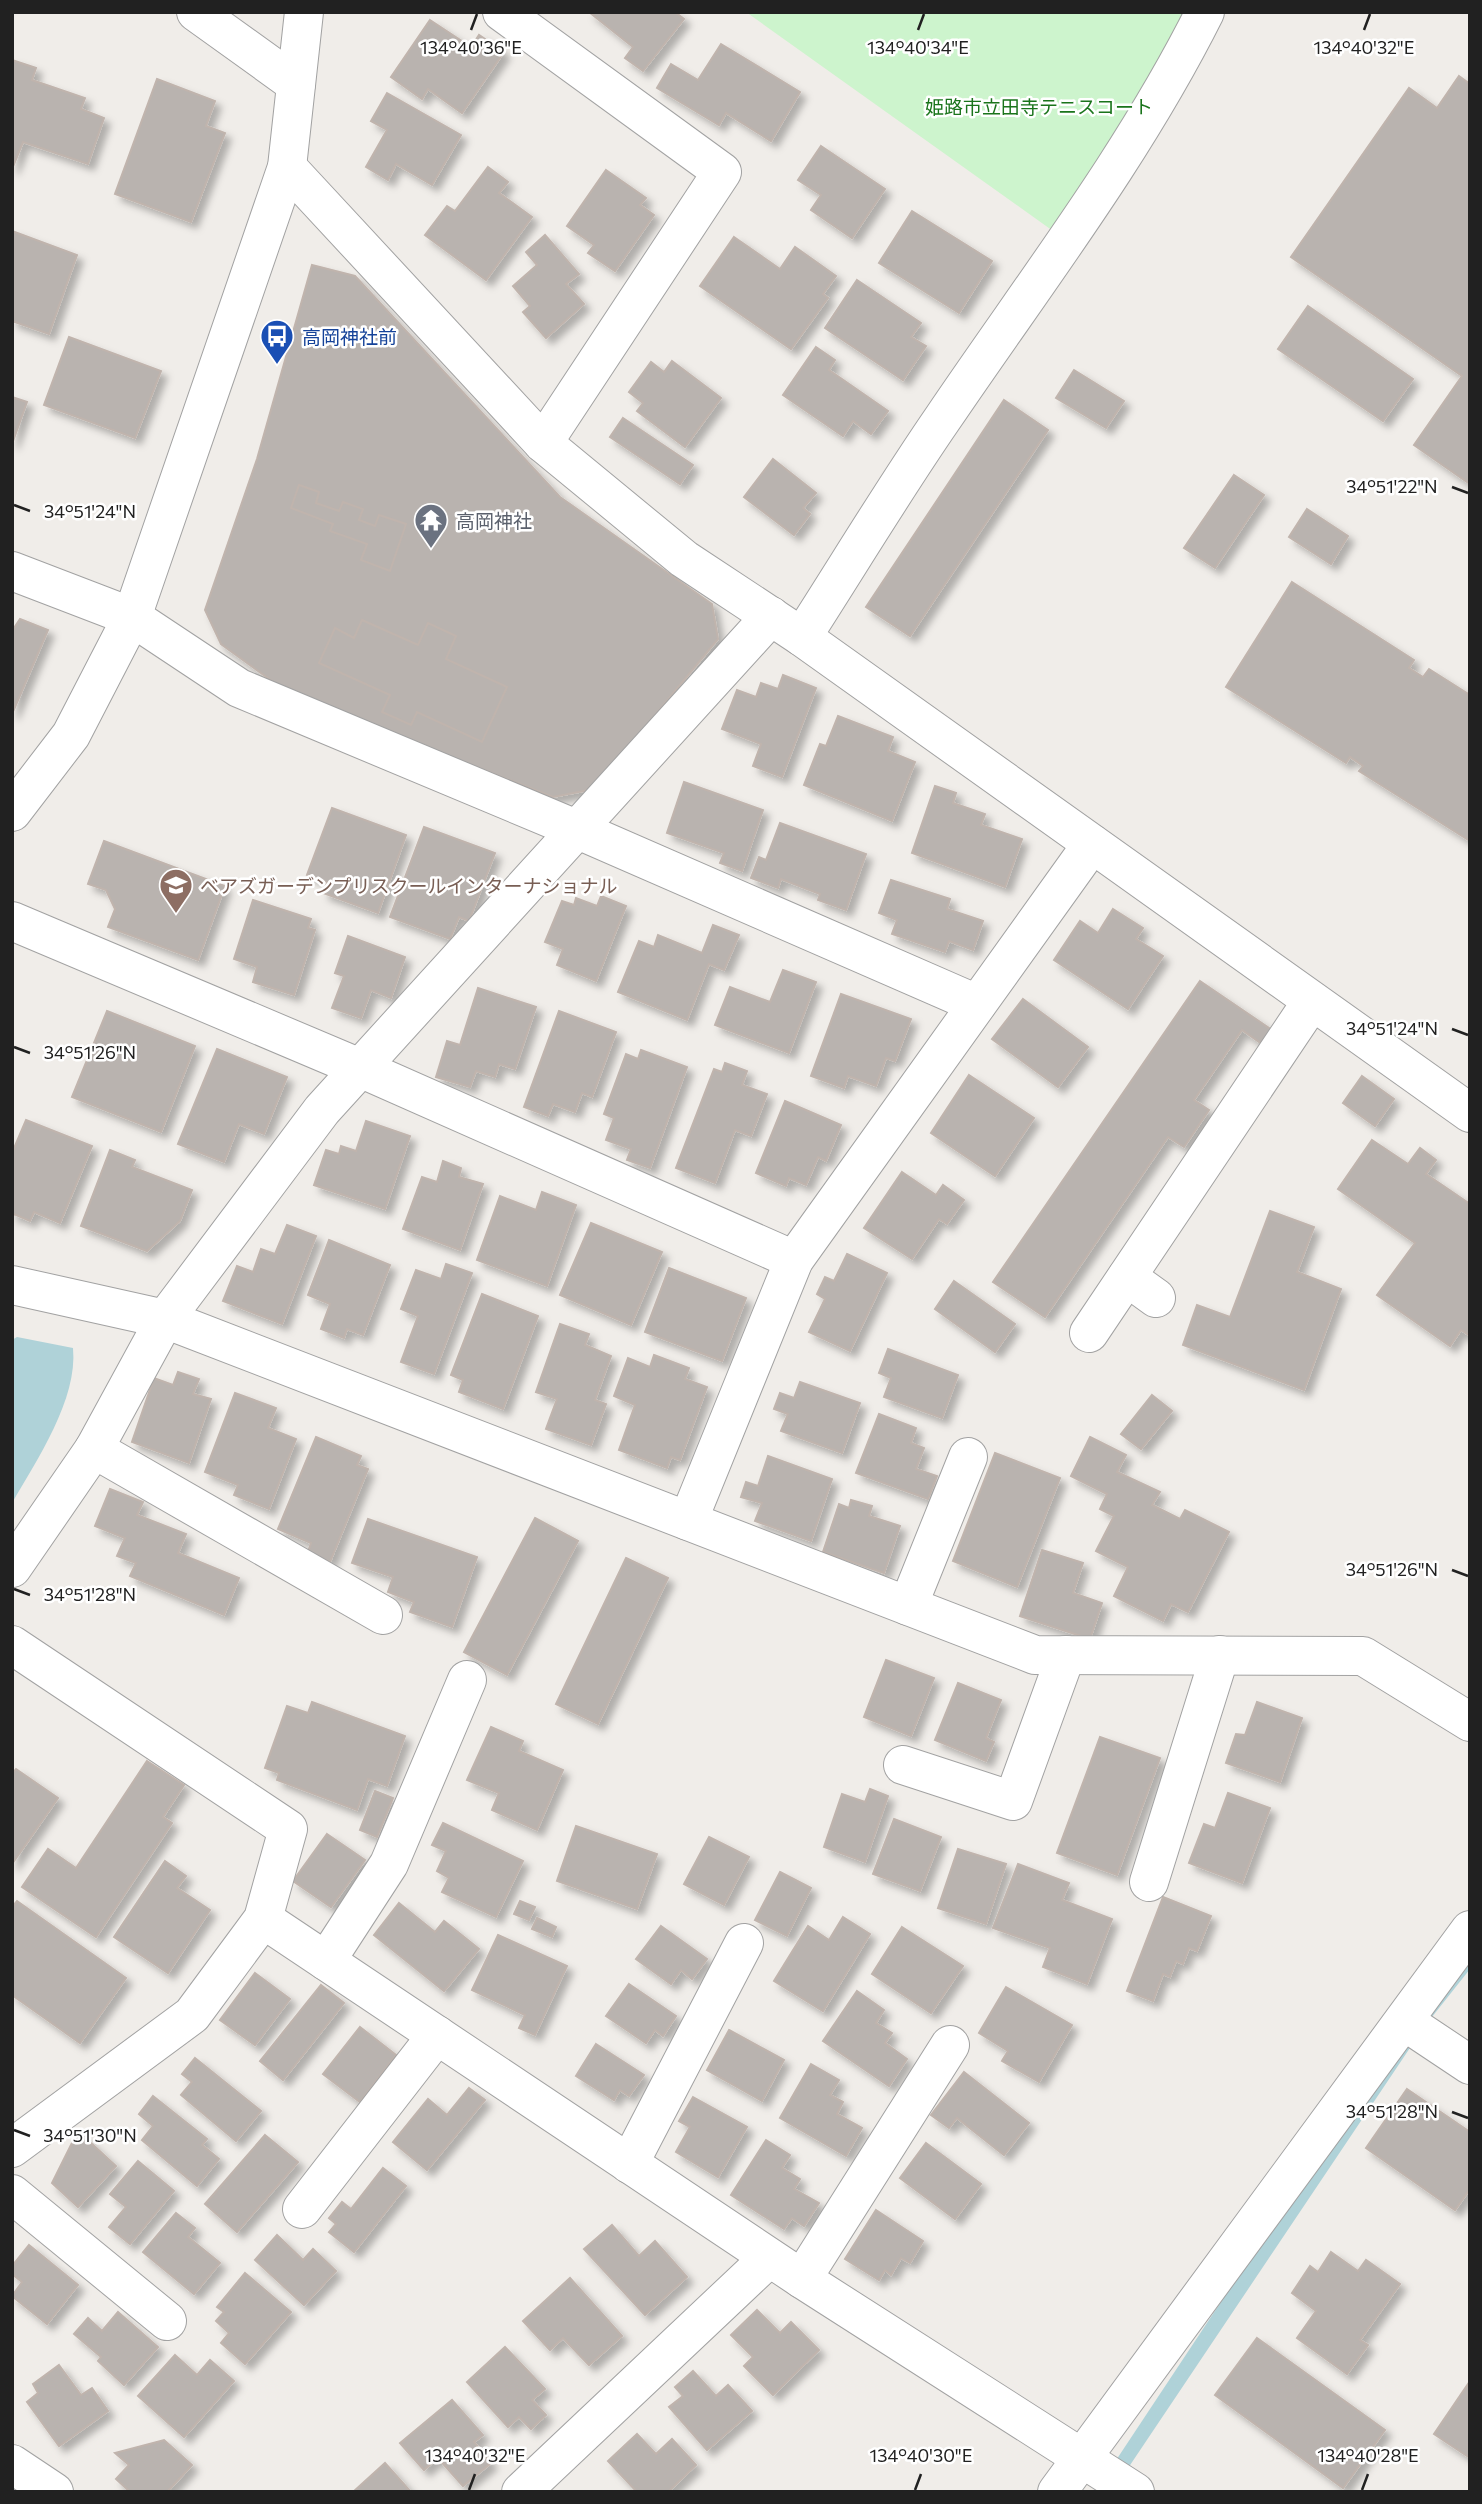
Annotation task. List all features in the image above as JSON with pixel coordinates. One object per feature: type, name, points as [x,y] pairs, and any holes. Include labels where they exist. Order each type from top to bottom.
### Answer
[{"type":"street","points":[[196,12],[296,84]]},
{"type":"street","points":[[12,812],[71,735],[132,617],[287,167],[304,12]]},
{"type":"street","points":[[502,12],[722,172],[543,443]]},
{"type":"street","points":[[12,1568],[94,1449],[165,1319],[321,1110],[576,829],[787,626],[942,419],[1067,241],[1186,50],[1205,12]]},
{"type":"street","points":[[287,167],[543,443],[684,559],[787,626],[1470,1113]]},
{"type":"street","points":[[12,571],[132,617],[239,688],[576,829],[977,1004]]},
{"type":"street","points":[[688,1521],[794,1261],[1092,844]]},
{"type":"street","points":[[12,921],[360,1068],[794,1261]]},
{"type":"street","points":[[1089,1333],[1141,1287],[1312,1001]]},
{"type":"street","points":[[12,1285],[165,1319],[1035,1655],[1363,1656],[1470,1722]]},
{"type":"street","points":[[94,1449],[383,1615]]},
{"type":"street","points":[[908,1606],[968,1457]]},
{"type":"street","points":[[12,1645],[288,1829],[263,1919],[192,2015],[12,2148]]},
{"type":"street","points":[[903,1765],[1013,1801],[1066,1655]]},
{"type":"street","points":[[1149,1882],[1220,1655]]},
{"type":"street","points":[[326,1961],[389,1864],[467,1680]]},
{"type":"street","points":[[263,1919],[769,2258],[1135,2491]]},
{"type":"street","points":[[1057,2492],[1470,1930]]},
{"type":"street","points":[[629,2164],[744,1943]]},
{"type":"street","points":[[1404,2021],[1454,2055]]},
{"type":"street","points":[[302,2209],[437,2035]]},
{"type":"street","points":[[802,2279],[950,2045]]},
{"type":"street","points":[[12,2194],[167,2321]]},
{"type":"street","points":[[521,2492],[769,2258]]},
{"type":"street","points":[[12,2464],[54,2492]]},
{"type":"green space","name":"姫路市立田寺テニスコート","points":[[746,12],[1205,12],[1067,241]]},
{"type":"water","points":[[17,1337],[73,1348],[73,1368],[69,1388],[54,1428],[12,1503],[12,1340]]},
{"type":"water","points":[[1470,1942],[1470,1969],[1424,2027],[1112,2492],[1095,2492],[1307,2172]]},
{"type":"building","points":[[589,12],[675,12],[684,19],[643,71],[625,58],[633,47]]},
{"type":"building","points":[[430,20],[471,47],[479,35],[504,52],[462,113],[428,89],[422,99],[391,77]]},
{"type":"building","points":[[721,44],[800,92],[771,141],[726,113],[719,125],[657,88],[671,64],[698,80]]},
{"type":"building","points":[[12,60],[36,68],[32,80],[85,98],[81,109],[104,118],[88,164],[23,142],[12,169]]},
{"type":"building","points":[[1459,76],[1470,84],[1470,484],[1414,445],[1462,376],[1291,257],[1409,88],[1437,108]]},
{"type":"building","points":[[157,79],[215,101],[206,126],[225,133],[191,222],[115,194]]},
{"type":"building","points":[[387,93],[461,135],[432,185],[396,164],[388,180],[366,167],[387,130],[371,121]]},
{"type":"building","points":[[821,146],[885,189],[852,238],[811,210],[821,195],[798,180]]},
{"type":"building","points":[[488,167],[508,182],[499,193],[532,217],[486,280],[425,235],[447,206],[455,211]]},
{"type":"building","points":[[606,170],[646,198],[640,205],[654,215],[615,271],[588,253],[594,245],[567,226]]},
{"type":"building","points":[[912,211],[992,261],[959,313],[879,263]]},
{"type":"building","points":[[12,231],[77,255],[49,334],[12,321]]},
{"type":"building","points":[[545,235],[579,274],[566,284],[584,304],[546,338],[523,312],[530,306],[513,286],[537,265],[526,252]]},
{"type":"building","points":[[734,237],[780,269],[795,247],[836,276],[823,294],[828,298],[791,349],[700,286]]},
{"type":"building","name":"高岡神社","points":[[312,265],[355,276],[560,497],[712,604],[718,639],[594,789],[553,797],[336,712],[276,684],[221,644],[205,610],[257,459]]},
{"type":"building","points":[[857,280],[921,323],[911,337],[926,346],[903,380],[825,328]]},
{"type":"building","points":[[1308,306],[1413,379],[1383,421],[1278,349]]},
{"type":"building","points":[[69,337],[161,371],[135,438],[44,405]]},
{"type":"building","points":[[816,347],[835,360],[829,370],[888,411],[871,434],[853,421],[843,436],[783,395]]},
{"type":"building","points":[[672,361],[721,398],[685,447],[637,411],[643,403],[629,392],[651,362],[664,372]]},
{"type":"building","points":[[1074,370],[1124,401],[1106,428],[1056,398]]},
{"type":"building","points":[[12,397],[27,402],[12,444]]},
{"type":"building","points":[[1004,400],[1048,430],[910,636],[866,607]]},
{"type":"building","points":[[623,418],[693,465],[680,484],[610,437]]},
{"type":"building","points":[[773,459],[816,493],[803,508],[810,514],[794,535],[744,497]]},
{"type":"building","points":[[1234,475],[1264,495],[1215,568],[1184,548]]},
{"type":"building","points":[[299,485],[319,492],[316,503],[339,511],[343,502],[363,509],[359,520],[375,526],[379,515],[406,524],[390,571],[361,560],[367,544],[330,531],[333,524],[291,508]]},
{"type":"building","points":[[1307,509],[1348,536],[1331,564],[1289,537]]},
{"type":"building","points":[[1292,582],[1414,660],[1409,668],[1423,677],[1429,669],[1470,695],[1470,841],[1359,771],[1363,766],[1350,757],[1346,763],[1226,687]]},
{"type":"building","points":[[20,619],[48,630],[12,714],[12,631]]},
{"type":"building","points":[[362,620],[418,645],[428,623],[456,636],[446,659],[507,687],[482,742],[417,712],[411,725],[382,712],[390,695],[319,663],[335,628],[354,638]]},
{"type":"building","points":[[783,675],[816,688],[782,777],[753,766],[761,744],[722,729],[737,690],[756,697],[761,683],[778,689]]},
{"type":"building","points":[[838,716],[893,737],[888,751],[915,762],[892,821],[804,785],[820,744],[826,746]]},
{"type":"building","points":[[684,782],[763,810],[742,871],[720,863],[724,853],[667,833]]},
{"type":"building","points":[[935,786],[956,793],[953,803],[985,814],[981,825],[1022,839],[1005,887],[912,853]]},
{"type":"building","points":[[332,808],[406,835],[378,913],[323,893],[327,882],[307,875]]},
{"type":"building","points":[[780,823],[866,854],[846,910],[818,900],[820,894],[781,879],[778,888],[751,878],[759,857],[766,860]]},
{"type":"building","points":[[424,827],[495,853],[469,921],[459,917],[450,939],[390,917]]},
{"type":"building","points":[[104,841],[225,886],[198,960],[108,927],[115,909],[106,890],[88,884]]},
{"type":"building","points":[[891,880],[950,899],[947,909],[983,921],[973,950],[949,941],[945,952],[892,934],[897,920],[879,913]]},
{"type":"building","points":[[601,896],[626,906],[596,981],[557,965],[563,949],[545,942],[562,901],[574,905],[576,898],[597,906]]},
{"type":"building","points":[[253,900],[311,919],[308,928],[315,930],[294,995],[253,982],[257,967],[234,959]]},
{"type":"building","points":[[1113,909],[1143,928],[1136,939],[1163,956],[1128,1009],[1054,960],[1080,921],[1098,933]]},
{"type":"building","points":[[713,925],[739,935],[724,970],[709,964],[687,1020],[618,992],[639,941],[654,947],[658,935],[702,953]]},
{"type":"building","points":[[348,936],[405,957],[391,998],[371,990],[361,1018],[332,1008],[344,976],[335,973]]},
{"type":"building","points":[[783,970],[816,982],[789,1053],[715,1025],[730,987],[770,1002]]},
{"type":"building","points":[[1200,981],[1272,1030],[1262,1044],[1242,1030],[1194,1100],[1209,1110],[1184,1147],[1168,1137],[1045,1317],[993,1282]]},
{"type":"building","points":[[478,988],[536,1007],[515,1069],[499,1064],[495,1077],[476,1071],[470,1087],[436,1077],[447,1041],[460,1045]]},
{"type":"building","points":[[841,994],[911,1019],[895,1061],[886,1058],[876,1086],[848,1076],[844,1088],[811,1076]]},
{"type":"building","points":[[1023,999],[1088,1047],[1058,1087],[992,1039]]},
{"type":"building","points":[[107,1011],[195,1046],[161,1132],[72,1097]]},
{"type":"building","points":[[559,1011],[616,1032],[592,1097],[582,1093],[575,1112],[553,1104],[548,1116],[524,1107]]},
{"type":"building","points":[[217,1049],[287,1077],[264,1134],[239,1124],[224,1162],[178,1144]]},
{"type":"building","points":[[641,1050],[687,1067],[650,1168],[627,1160],[631,1149],[606,1140],[614,1118],[604,1114],[626,1054],[638,1059]]},
{"type":"building","points":[[725,1063],[747,1071],[742,1085],[767,1094],[751,1136],[735,1130],[715,1183],[676,1168],[714,1069],[722,1072]]},
{"type":"building","points":[[969,1075],[1034,1118],[995,1176],[931,1133]]},
{"type":"building","points":[[1362,1076],[1394,1099],[1375,1126],[1343,1103]]},
{"type":"building","points":[[785,1101],[841,1125],[826,1161],[818,1157],[806,1185],[789,1178],[786,1186],[756,1173]]},
{"type":"building","points":[[26,1120],[92,1146],[60,1223],[34,1212],[30,1221],[14,1214],[12,1218],[12,1153]]},
{"type":"building","points":[[366,1121],[410,1136],[385,1209],[314,1185],[326,1150],[339,1154],[341,1146],[356,1151]]},
{"type":"building","points":[[1372,1140],[1408,1164],[1420,1148],[1436,1160],[1426,1174],[1470,1204],[1470,1336],[1461,1330],[1450,1346],[1377,1295],[1415,1243],[1338,1189]]},
{"type":"building","points":[[110,1150],[135,1160],[132,1167],[192,1190],[180,1221],[147,1251],[81,1226]]},
{"type":"building","points":[[443,1161],[461,1168],[459,1177],[483,1184],[460,1250],[403,1229],[422,1177],[437,1182]]},
{"type":"building","points":[[902,1172],[936,1195],[943,1185],[964,1200],[947,1224],[939,1219],[912,1259],[864,1228]]},
{"type":"building","points":[[542,1192],[576,1205],[547,1286],[477,1260],[500,1196],[536,1210]]},
{"type":"building","points":[[1270,1211],[1314,1227],[1297,1272],[1341,1289],[1304,1390],[1183,1345],[1197,1305],[1230,1317]]},
{"type":"building","points":[[591,1223],[662,1252],[631,1325],[560,1295]]},
{"type":"building","points":[[287,1225],[316,1236],[282,1324],[223,1301],[237,1266],[253,1272],[261,1249],[275,1254]]},
{"type":"building","points":[[329,1240],[390,1265],[363,1335],[347,1329],[344,1338],[321,1329],[330,1304],[308,1295]]},
{"type":"building","points":[[847,1254],[887,1273],[850,1351],[809,1332],[825,1299],[817,1294],[825,1277],[834,1281]]},
{"type":"building","points":[[446,1264],[472,1273],[434,1374],[401,1362],[418,1316],[401,1309],[416,1270],[441,1279]]},
{"type":"building","points":[[669,1268],[746,1298],[722,1361],[645,1332]]},
{"type":"building","points":[[954,1281],[1015,1324],[995,1352],[935,1309]]},
{"type":"building","points":[[482,1294],[538,1316],[503,1409],[459,1392],[463,1380],[451,1375]]},
{"type":"building","points":[[560,1324],[589,1334],[585,1345],[611,1356],[595,1400],[606,1404],[591,1445],[546,1429],[557,1399],[536,1392]]},
{"type":"building","points":[[888,1349],[958,1375],[942,1418],[884,1397],[891,1378],[879,1373]]},
{"type":"building","points":[[654,1355],[689,1368],[685,1379],[707,1387],[680,1460],[671,1457],[667,1468],[619,1450],[635,1405],[614,1396],[628,1358],[650,1367]]},
{"type":"building","points":[[178,1372],[199,1379],[193,1394],[211,1399],[189,1463],[132,1442],[154,1378],[173,1385]]},
{"type":"building","points":[[800,1382],[860,1403],[842,1453],[781,1431],[788,1414],[774,1409],[780,1393],[794,1398]]},
{"type":"building","points":[[235,1393],[276,1408],[268,1428],[296,1439],[269,1509],[234,1495],[238,1485],[205,1472]]},
{"type":"building","points":[[1152,1395],[1172,1411],[1141,1449],[1121,1434]]},
{"type":"building","points":[[879,1414],[916,1428],[911,1443],[924,1448],[916,1469],[937,1476],[928,1499],[856,1473]]},
{"type":"building","points":[[316,1437],[361,1456],[357,1465],[368,1469],[330,1562],[308,1552],[311,1543],[278,1529]]},
{"type":"building","points":[[1090,1437],[1126,1455],[1117,1472],[1160,1492],[1152,1505],[1180,1519],[1185,1510],[1229,1532],[1188,1612],[1171,1604],[1163,1621],[1114,1596],[1128,1567],[1096,1551],[1114,1516],[1100,1509],[1107,1494],[1071,1476]]},
{"type":"building","points":[[995,1453],[1060,1478],[1017,1587],[953,1561]]},
{"type":"building","points":[[768,1456],[832,1479],[811,1541],[755,1521],[762,1503],[741,1497],[746,1482],[758,1486]]},
{"type":"building","points":[[110,1489],[143,1502],[137,1515],[186,1534],[178,1553],[239,1578],[224,1615],[130,1576],[136,1563],[117,1556],[125,1538],[95,1526]]},
{"type":"building","points":[[851,1500],[872,1506],[869,1516],[900,1526],[884,1573],[823,1552],[839,1504],[849,1508]]},
{"type":"building","points":[[535,1518],[578,1541],[507,1675],[464,1652]]},
{"type":"building","points":[[368,1519],[477,1557],[452,1627],[410,1612],[414,1602],[388,1592],[393,1577],[352,1563]]},
{"type":"building","points":[[1042,1550],[1083,1563],[1073,1593],[1102,1603],[1090,1639],[1020,1616]]},
{"type":"building","points":[[626,1558],[668,1578],[598,1724],[556,1704]]},
{"type":"building","points":[[886,1660],[934,1678],[911,1736],[864,1717]]},
{"type":"building","points":[[958,1683],[1001,1700],[986,1738],[994,1742],[986,1761],[935,1740]]},
{"type":"building","points":[[312,1702],[405,1736],[387,1786],[368,1779],[357,1810],[277,1780],[279,1773],[265,1768],[287,1706],[308,1713]]},
{"type":"building","points":[[1257,1702],[1302,1718],[1280,1782],[1226,1763],[1236,1734],[1245,1735]]},
{"type":"building","points":[[491,1727],[523,1741],[519,1751],[563,1770],[537,1830],[492,1810],[499,1793],[467,1780]]},
{"type":"building","points":[[1100,1737],[1160,1758],[1117,1875],[1057,1853]]},
{"type":"building","points":[[147,1761],[184,1785],[163,1817],[172,1823],[96,1937],[22,1887],[48,1849],[76,1868]]},
{"type":"building","points":[[16,1769],[58,1798],[12,1864],[12,1774]]},
{"type":"building","points":[[870,1789],[888,1796],[865,1862],[824,1847],[842,1794],[865,1802]]},
{"type":"building","points":[[375,1791],[393,1798],[377,1837],[360,1830]]},
{"type":"building","points":[[1228,1793],[1270,1808],[1242,1883],[1189,1863],[1204,1824],[1215,1828]]},
{"type":"building","points":[[894,1819],[941,1837],[920,1891],[873,1874]]},
{"type":"building","points":[[443,1823],[523,1861],[496,1917],[442,1892],[449,1878],[437,1871],[446,1851],[432,1845]]},
{"type":"building","points":[[576,1826],[657,1854],[637,1909],[557,1881]]},
{"type":"building","points":[[327,1834],[365,1860],[331,1907],[293,1881]]},
{"type":"building","points":[[709,1837],[749,1857],[724,1905],[684,1884]]},
{"type":"building","points":[[958,1849],[1006,1864],[986,1924],[938,1908]]},
{"type":"building","points":[[165,1861],[186,1876],[177,1888],[210,1910],[168,1973],[114,1937]]},
{"type":"building","points":[[1018,1864],[1069,1883],[1062,1900],[1112,1919],[1087,1984],[1043,1967],[1050,1948],[993,1928]]},
{"type":"building","points":[[780,1872],[811,1888],[787,1936],[755,1920]]},
{"type":"building","points":[[1163,1897],[1211,1916],[1197,1951],[1189,1948],[1183,1964],[1176,1961],[1170,1977],[1163,1974],[1153,2001],[1127,1991]]},
{"type":"building","points":[[17,1901],[126,1978],[80,2043],[12,1995],[12,1907]]},
{"type":"building","points":[[520,1901],[535,1907],[529,1920],[514,1914]]},
{"type":"building","points":[[399,1903],[435,1932],[444,1921],[479,1949],[444,1991],[374,1935]]},
{"type":"building","points":[[843,1917],[870,1934],[823,2011],[774,1981],[808,1926],[829,1940]]},
{"type":"building","points":[[537,1918],[556,1927],[552,1937],[532,1929]]},
{"type":"building","points":[[661,1926],[707,1959],[692,1979],[681,1970],[671,1984],[636,1959]]},
{"type":"building","points":[[902,1927],[963,1966],[931,2013],[872,1974]]},
{"type":"building","points":[[498,1935],[567,1966],[535,2035],[519,2028],[525,2015],[472,1990]]},
{"type":"building","points":[[255,1973],[290,1999],[255,2045],[220,2020]]},
{"type":"building","points":[[629,1984],[676,2016],[663,2036],[655,2030],[646,2043],[606,2016]]},
{"type":"building","points":[[321,1985],[344,2003],[283,2080],[260,2061]]},
{"type":"building","points":[[1006,1987],[1072,2025],[1039,2082],[1002,2061],[1008,2051],[979,2033]]},
{"type":"building","points":[[857,1991],[884,2010],[876,2023],[892,2033],[885,2043],[907,2059],[889,2086],[823,2041]]},
{"type":"building","points":[[360,2027],[396,2055],[360,2102],[323,2074]]},
{"type":"building","points":[[729,2030],[784,2060],[762,2101],[707,2070]]},
{"type":"building","points":[[596,2044],[644,2075],[629,2096],[620,2090],[614,2100],[576,2076]]},
{"type":"building","points":[[195,2058],[261,2111],[236,2141],[181,2095],[192,2082],[182,2074]]},
{"type":"building","points":[[811,2064],[839,2080],[830,2095],[843,2102],[837,2114],[862,2128],[846,2156],[780,2118]]},
{"type":"building","points":[[964,2072],[1029,2123],[1004,2155],[957,2118],[949,2128],[931,2115]]},
{"type":"building","points":[[469,2088],[485,2100],[427,2170],[393,2142],[428,2099],[447,2115]]},
{"type":"building","points":[[1407,2089],[1470,2132],[1470,2189],[1455,2210],[1366,2148]]},
{"type":"building","points":[[153,2096],[207,2139],[202,2145],[219,2159],[197,2186],[142,2140],[153,2126],[139,2114]]},
{"type":"building","points":[[693,2097],[747,2127],[718,2177],[676,2152],[690,2127],[679,2121]]},
{"type":"building","points":[[78,2131],[116,2166],[78,2207],[52,2183]]},
{"type":"building","points":[[265,2135],[298,2162],[237,2232],[205,2204]]},
{"type":"building","points":[[766,2140],[790,2155],[782,2168],[800,2179],[794,2189],[819,2203],[804,2226],[792,2218],[784,2229],[731,2195]]},
{"type":"building","points":[[926,2143],[981,2184],[955,2219],[900,2178]]},
{"type":"building","points":[[138,2161],[174,2191],[130,2244],[109,2227],[126,2207],[110,2194]]},
{"type":"building","points":[[383,2168],[406,2186],[354,2252],[329,2232],[336,2224],[329,2218],[342,2202],[351,2209]]},
{"type":"building","points":[[876,2210],[923,2241],[910,2263],[901,2258],[891,2275],[885,2270],[879,2280],[845,2259]]},
{"type":"building","points":[[176,2213],[195,2228],[188,2237],[220,2263],[194,2294],[143,2252]]},
{"type":"building","points":[[612,2225],[639,2256],[655,2241],[687,2277],[645,2315],[584,2249]]},
{"type":"building","points":[[277,2235],[303,2260],[313,2249],[336,2271],[304,2305],[255,2260]]},
{"type":"building","points":[[29,2245],[78,2285],[47,2324],[12,2296],[22,2282],[12,2274],[12,2266]]},
{"type":"building","points":[[1331,2252],[1358,2271],[1366,2260],[1400,2284],[1360,2340],[1368,2345],[1347,2374],[1297,2338],[1316,2311],[1292,2293],[1310,2266],[1318,2272]]},
{"type":"building","points":[[245,2273],[291,2312],[245,2364],[221,2343],[229,2333],[216,2321],[224,2312],[217,2307]]},
{"type":"building","points":[[570,2278],[622,2336],[589,2365],[563,2338],[550,2350],[523,2321]]},
{"type":"building","points":[[757,2310],[780,2333],[791,2322],[819,2350],[773,2395],[744,2366],[753,2357],[731,2335]]},
{"type":"building","points":[[118,2312],[158,2347],[124,2385],[98,2361],[101,2357],[74,2334],[88,2318],[102,2331]]},
{"type":"building","points":[[1257,2338],[1385,2430],[1343,2488],[1215,2395]]},
{"type":"building","points":[[505,2347],[545,2389],[532,2400],[546,2415],[531,2429],[519,2417],[508,2427],[467,2382]]},
{"type":"building","points":[[175,2355],[197,2375],[210,2360],[234,2381],[184,2437],[138,2396]]},
{"type":"building","points":[[59,2365],[81,2395],[92,2388],[108,2411],[59,2446],[27,2402],[38,2393],[33,2384]]},
{"type":"building","points":[[693,2371],[716,2396],[728,2385],[752,2411],[707,2450],[669,2407],[683,2396],[675,2387]]},
{"type":"building","points":[[1470,2381],[1470,2458],[1434,2434]]},
{"type":"building","points":[[452,2400],[483,2435],[474,2442],[491,2463],[463,2486],[438,2458],[424,2470],[400,2443]]},
{"type":"building","points":[[637,2434],[656,2454],[672,2439],[696,2465],[668,2492],[637,2492],[608,2461]]},
{"type":"building","points":[[164,2440],[192,2465],[167,2492],[130,2492],[116,2479],[129,2465],[115,2453]]},
{"type":"building","points":[[385,2463],[411,2492],[353,2492]]},
{"type":"place","name":"高岡神社前","points":[[277,366]]},
{"type":"place","name":"高岡神社","points":[[431,550]]},
{"type":"place","name":"ベアズガーデンプリスクールインターナショナル","points":[[176,915]]}]
